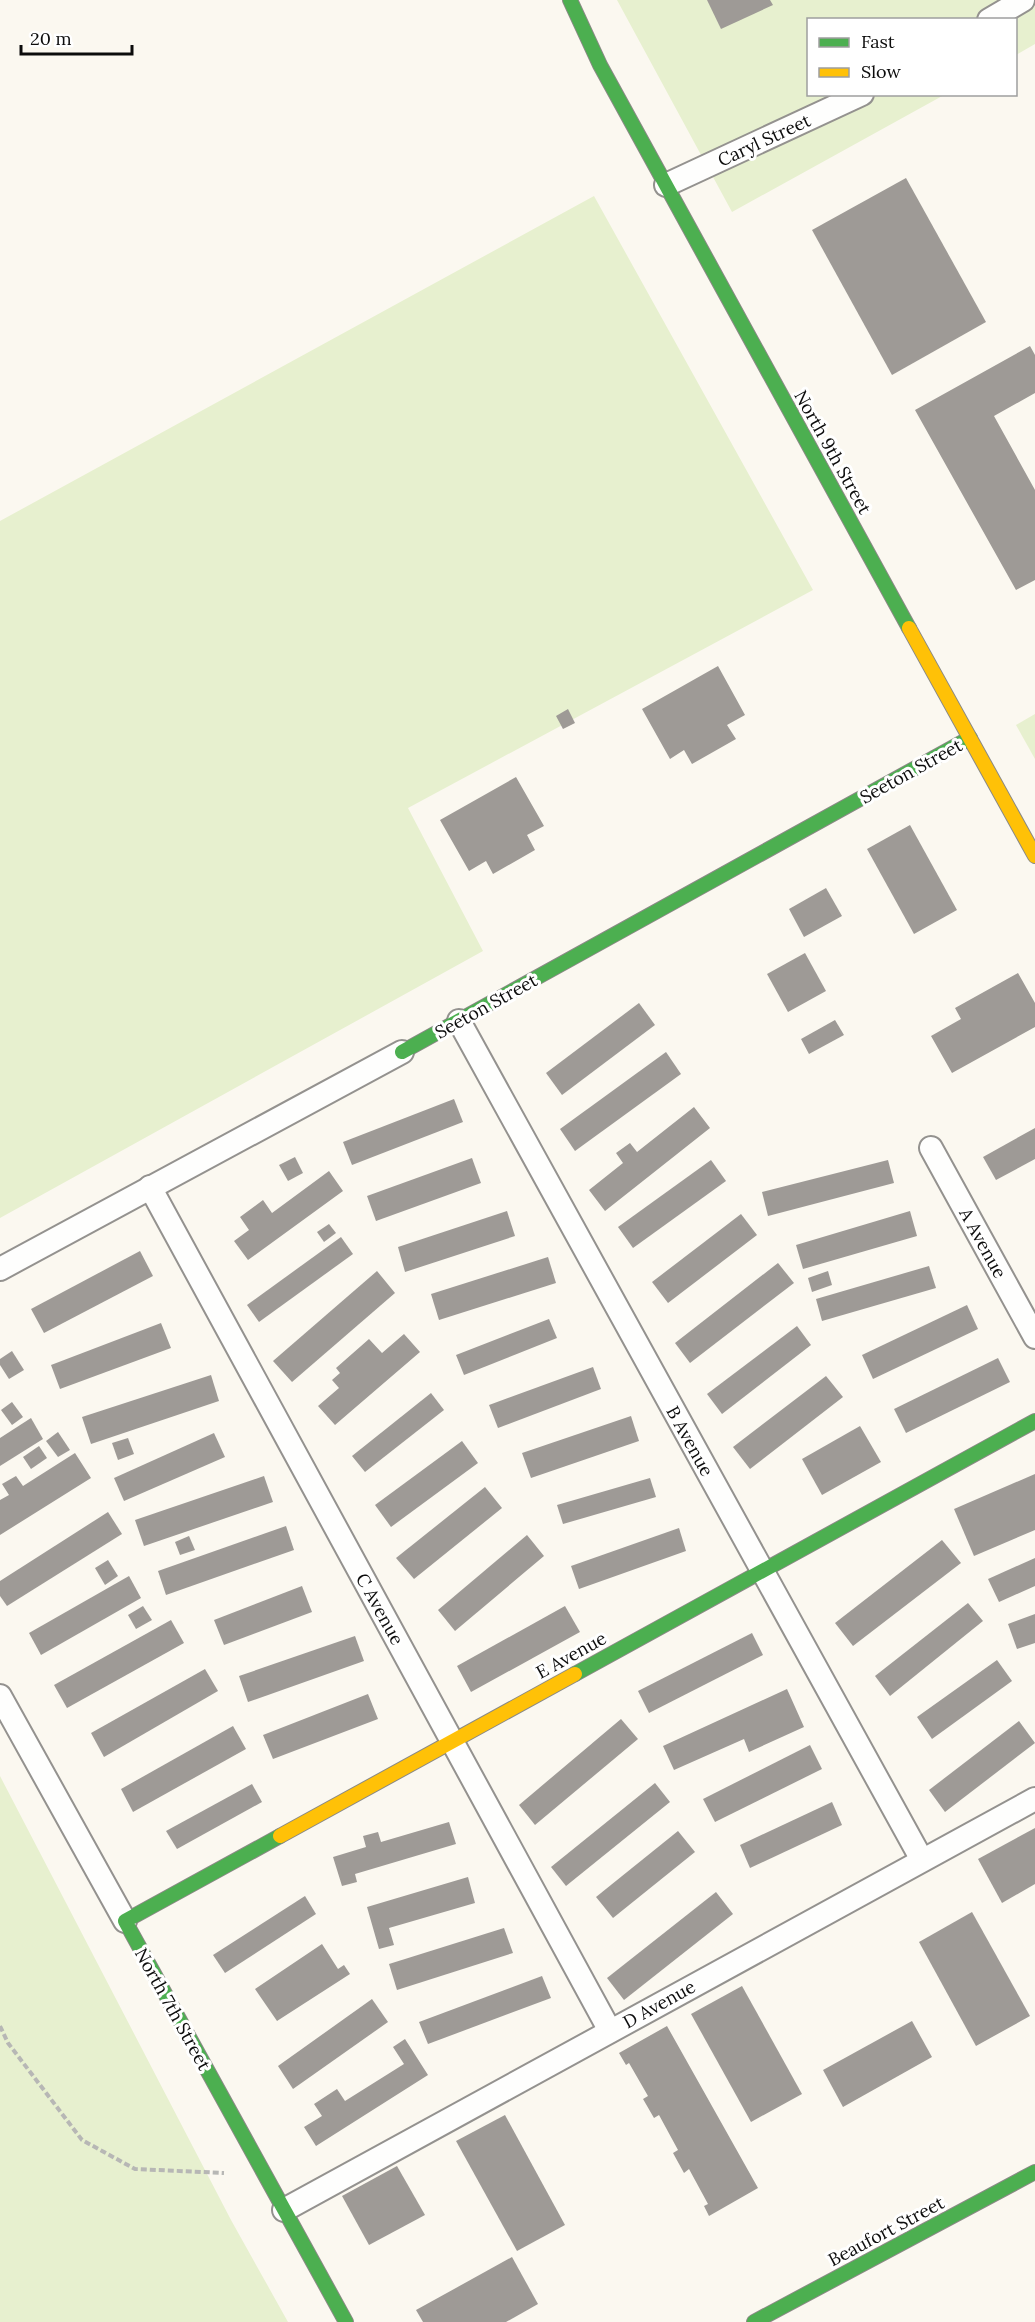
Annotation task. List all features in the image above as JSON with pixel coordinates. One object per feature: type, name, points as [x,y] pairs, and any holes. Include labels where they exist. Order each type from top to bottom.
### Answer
[{"type":"street","name":"North 9th Street","points":[[570,0],[600,65],[1035,856]]},
{"type":"street","name":"Seeton Street","points":[[402,1052],[970,738]]},
{"type":"street","name":"E Avenue","points":[[125,1921],[1035,1421]]},
{"type":"street","name":"North 7th Street","points":[[125,1921],[346,2322]]},
{"type":"street","name":"Beaufort Street","points":[[754,2322],[1035,2172]]},
{"type":"lane","points":[[992,18],[1023,0]]},
{"type":"lane","name":"Caryl Street","points":[[666,185],[858,96]]},
{"type":"lane","name":"B Avenue","points":[[459,1021],[922,1860]]},
{"type":"lane","name":"Seeton Street","points":[[0,1269],[402,1052]]},
{"type":"lane","name":"A Avenue","points":[[932,1148],[1035,1337]]},
{"type":"lane","name":"C Avenue","points":[[150,1187],[610,2031]]},
{"type":"lane","name":"North 7th Street","points":[[0,1696],[125,1921]]},
{"type":"lane","name":"D Avenue","points":[[284,2210],[1035,1799]]},
{"type":"path","points":[[0,2026],[8,2043],[82,2140],[135,2169],[264,2175]]},
{"type":"green space","points":[[617,0],[1035,0],[1035,44],[1017,54],[1017,18],[807,18],[807,96],[942,96],[732,212]]},
{"type":"green space","points":[[594,196],[813,590],[408,808],[483,951],[0,1218],[0,521]]},
{"type":"green space","points":[[1035,714],[1035,759],[1016,725]]},
{"type":"green space","points":[[0,1776],[231,2220],[288,2322],[0,2322]]},
{"type":"building","points":[[707,0],[770,0],[773,5],[721,29]]},
{"type":"building","points":[[906,178],[986,322],[892,375],[812,230]]},
{"type":"building","points":[[1030,346],[1035,355],[1035,393],[994,416],[1035,490],[1035,580],[1016,590],[915,410]]},
{"type":"building","points":[[718,666],[745,715],[727,725],[736,739],[692,764],[684,750],[670,759],[642,709]]},
{"type":"building","points":[[568,709],[575,723],[563,729],[556,716]]},
{"type":"building","points":[[516,777],[544,826],[527,835],[535,850],[493,874],[486,861],[469,871],[440,820]]},
{"type":"building","points":[[910,825],[957,910],[914,934],[867,849]]},
{"type":"building","points":[[826,888],[842,916],[804,937],[789,909]]},
{"type":"building","points":[[805,953],[826,991],[788,1012],[767,974]]},
{"type":"building","points":[[1018,973],[1035,1003],[1035,1027],[952,1073],[931,1036],[961,1019],[955,1008]]},
{"type":"building","points":[[639,1003],[655,1025],[562,1095],[546,1073]]},
{"type":"building","points":[[835,1020],[844,1035],[809,1054],[801,1039]]},
{"type":"building","points":[[666,1052],[681,1074],[575,1151],[560,1129]]},
{"type":"building","points":[[454,1099],[463,1122],[352,1165],[343,1142]]},
{"type":"building","points":[[694,1107],[710,1128],[605,1211],[589,1190],[623,1163],[616,1153],[630,1143],[637,1152]]},
{"type":"building","points":[[1035,1128],[1035,1159],[996,1180],[983,1157]]},
{"type":"building","points":[[295,1157],[303,1173],[288,1181],[279,1165]]},
{"type":"building","points":[[472,1158],[481,1183],[376,1221],[367,1196]]},
{"type":"building","points":[[711,1160],[726,1181],[633,1248],[618,1227]]},
{"type":"building","points":[[888,1160],[894,1183],[768,1216],[762,1192]]},
{"type":"building","points":[[329,1171],[343,1191],[248,1260],[234,1241],[249,1230],[240,1217],[263,1200],[272,1213]]},
{"type":"building","points":[[507,1211],[515,1236],[405,1272],[398,1247]]},
{"type":"building","points":[[910,1211],[917,1236],[803,1269],[796,1245]]},
{"type":"building","points":[[741,1214],[757,1235],[668,1303],[652,1282]]},
{"type":"building","points":[[329,1224],[336,1233],[324,1242],[317,1232]]},
{"type":"building","points":[[341,1237],[353,1254],[259,1322],[247,1305]]},
{"type":"building","points":[[140,1251],[153,1276],[44,1333],[31,1309]]},
{"type":"building","points":[[548,1257],[556,1283],[439,1320],[431,1294]]},
{"type":"building","points":[[778,1263],[794,1283],[690,1363],[675,1343]]},
{"type":"building","points":[[929,1266],[936,1288],[822,1321],[816,1299]]},
{"type":"building","points":[[377,1271],[395,1293],[292,1382],[273,1361]]},
{"type":"building","points":[[828,1271],[832,1285],[812,1292],[808,1278]]},
{"type":"building","points":[[967,1305],[978,1329],[873,1379],[862,1355]]},
{"type":"building","points":[[549,1319],[557,1338],[464,1375],[456,1355]]},
{"type":"building","points":[[161,1323],[171,1348],[60,1389],[51,1365]]},
{"type":"building","points":[[797,1326],[811,1345],[722,1414],[707,1394]]},
{"type":"building","points":[[404,1334],[420,1352],[335,1425],[318,1406],[339,1388],[332,1380],[340,1373],[336,1368],[369,1339],[382,1353]]},
{"type":"building","points":[[12,1351],[24,1370],[9,1379],[0,1365],[0,1359]]},
{"type":"building","points":[[998,1358],[1010,1382],[906,1433],[894,1409]]},
{"type":"building","points":[[593,1367],[601,1389],[498,1428],[489,1405]]},
{"type":"building","points":[[211,1375],[219,1401],[91,1444],[82,1417]]},
{"type":"building","points":[[826,1376],[843,1397],[750,1469],[733,1447]]},
{"type":"building","points":[[431,1393],[444,1410],[365,1472],[352,1456]]},
{"type":"building","points":[[12,1402],[23,1417],[12,1425],[1,1410]]},
{"type":"building","points":[[631,1416],[639,1441],[531,1478],[522,1453]]},
{"type":"building","points":[[31,1418],[43,1439],[0,1466],[0,1438]]},
{"type":"building","points":[[860,1426],[881,1462],[822,1495],[802,1459]]},
{"type":"building","points":[[58,1432],[70,1450],[58,1457],[46,1441]]},
{"type":"building","points":[[214,1433],[225,1457],[124,1501],[114,1478]]},
{"type":"building","points":[[128,1438],[134,1454],[118,1460],[112,1443]]},
{"type":"building","points":[[462,1441],[478,1463],[391,1527],[375,1505]]},
{"type":"building","points":[[39,1446],[47,1458],[31,1469],[23,1457]]},
{"type":"building","points":[[75,1453],[91,1478],[0,1535],[0,1500],[9,1495],[2,1484],[16,1476],[23,1486]]},
{"type":"building","points":[[1035,1474],[1035,1530],[974,1556],[954,1509]]},
{"type":"building","points":[[264,1476],[273,1502],[144,1546],[135,1520]]},
{"type":"building","points":[[650,1478],[656,1497],[563,1524],[557,1505]]},
{"type":"building","points":[[485,1487],[502,1508],[414,1579],[396,1558]]},
{"type":"building","points":[[108,1512],[122,1534],[7,1606],[0,1596],[0,1581]]},
{"type":"building","points":[[286,1526],[294,1550],[166,1595],[158,1571]]},
{"type":"building","points":[[679,1528],[686,1551],[579,1589],[571,1566]]},
{"type":"building","points":[[527,1535],[544,1556],[455,1631],[438,1610]]},
{"type":"building","points":[[189,1536],[195,1550],[180,1555],[175,1542]]},
{"type":"building","points":[[942,1540],[961,1563],[853,1646],[835,1623]]},
{"type":"building","points":[[1035,1558],[1035,1586],[999,1602],[988,1579]]},
{"type":"building","points":[[108,1560],[118,1576],[105,1585],[95,1568]]},
{"type":"building","points":[[129,1576],[141,1598],[41,1655],[29,1633]]},
{"type":"building","points":[[302,1586],[312,1612],[224,1645],[214,1620]]},
{"type":"building","points":[[968,1603],[983,1621],[890,1696],[875,1676]]},
{"type":"building","points":[[143,1606],[152,1620],[136,1629],[128,1615]]},
{"type":"building","points":[[565,1606],[580,1632],[471,1692],[457,1666]]},
{"type":"building","points":[[1035,1614],[1035,1643],[1017,1649],[1008,1624]]},
{"type":"building","points":[[171,1620],[184,1643],[67,1708],[54,1685]]},
{"type":"building","points":[[752,1633],[763,1655],[649,1713],[638,1691]]},
{"type":"building","points":[[355,1636],[364,1661],[248,1702],[239,1676]]},
{"type":"building","points":[[997,1660],[1012,1681],[932,1739],[917,1717]]},
{"type":"building","points":[[205,1669],[218,1691],[104,1757],[91,1733]]},
{"type":"building","points":[[787,1689],[804,1727],[749,1752],[744,1739],[674,1770],[663,1746]]},
{"type":"building","points":[[368,1694],[378,1719],[273,1759],[263,1735]]},
{"type":"building","points":[[621,1719],[638,1739],[535,1825],[519,1805]]},
{"type":"building","points":[[1019,1721],[1035,1743],[945,1812],[929,1790]]},
{"type":"building","points":[[233,1726],[246,1749],[133,1812],[121,1789]]},
{"type":"building","points":[[810,1745],[822,1769],[715,1822],[703,1799]]},
{"type":"building","points":[[655,1783],[670,1802],[566,1886],[551,1867]]},
{"type":"building","points":[[252,1784],[262,1802],[177,1849],[166,1831]]},
{"type":"building","points":[[832,1802],[842,1825],[750,1868],[740,1845]]},
{"type":"building","points":[[449,1822],[456,1844],[355,1874],[357,1882],[342,1886],[333,1857],[366,1847],[363,1836],[378,1832],[381,1842]]},
{"type":"building","points":[[1035,1828],[1035,1884],[1002,1903],[978,1859]]},
{"type":"building","points":[[678,1831],[695,1852],[613,1918],[596,1897]]},
{"type":"building","points":[[468,1877],[475,1903],[389,1928],[394,1945],[379,1949],[367,1907]]},
{"type":"building","points":[[716,1892],[733,1914],[624,2000],[607,1978]]},
{"type":"building","points":[[305,1896],[316,1914],[225,1973],[213,1955]]},
{"type":"building","points":[[972,1912],[1030,2016],[976,2046],[919,1942]]},
{"type":"building","points":[[504,1928],[513,1953],[397,1990],[389,1964]]},
{"type":"building","points":[[322,1944],[338,1969],[344,1965],[350,1974],[277,2021],[255,1989]]},
{"type":"building","points":[[542,1976],[551,1998],[428,2044],[419,2022]]},
{"type":"building","points":[[742,1986],[802,2094],[751,2122],[691,2014]]},
{"type":"building","points":[[372,1999],[388,2022],[293,2089],[278,2066]]},
{"type":"building","points":[[912,2021],[932,2057],[843,2107],[823,2070]]},
{"type":"building","points":[[667,2026],[758,2188],[709,2216],[704,2206],[708,2204],[689,2169],[684,2173],[673,2153],[678,2150],[659,2115],[654,2118],[643,2099],[648,2096],[629,2063],[626,2065],[619,2053]]},
{"type":"building","points":[[405,2039],[428,2075],[316,2146],[304,2127],[322,2116],[314,2104],[337,2089],[345,2101],[404,2064],[393,2047]]},
{"type":"building","points":[[505,2115],[565,2225],[517,2251],[456,2141]]},
{"type":"building","points":[[397,2166],[425,2215],[369,2245],[342,2196]]},
{"type":"building","points":[[512,2257],[538,2304],[506,2322],[423,2322],[416,2310]]},
{"type":"traffic: fast","points":[[570,0],[600,65],[909,628]]},
{"type":"traffic: fast","points":[[402,1052],[970,738]]},
{"type":"traffic: fast","points":[[575,1674],[1035,1421]]},
{"type":"traffic: fast","points":[[280,1836],[125,1921],[346,2322]]},
{"type":"traffic: fast","points":[[754,2322],[1035,2172]]},
{"type":"traffic: slow","points":[[909,628],[1035,856]]},
{"type":"traffic: slow","points":[[280,1836],[575,1674]]}]
